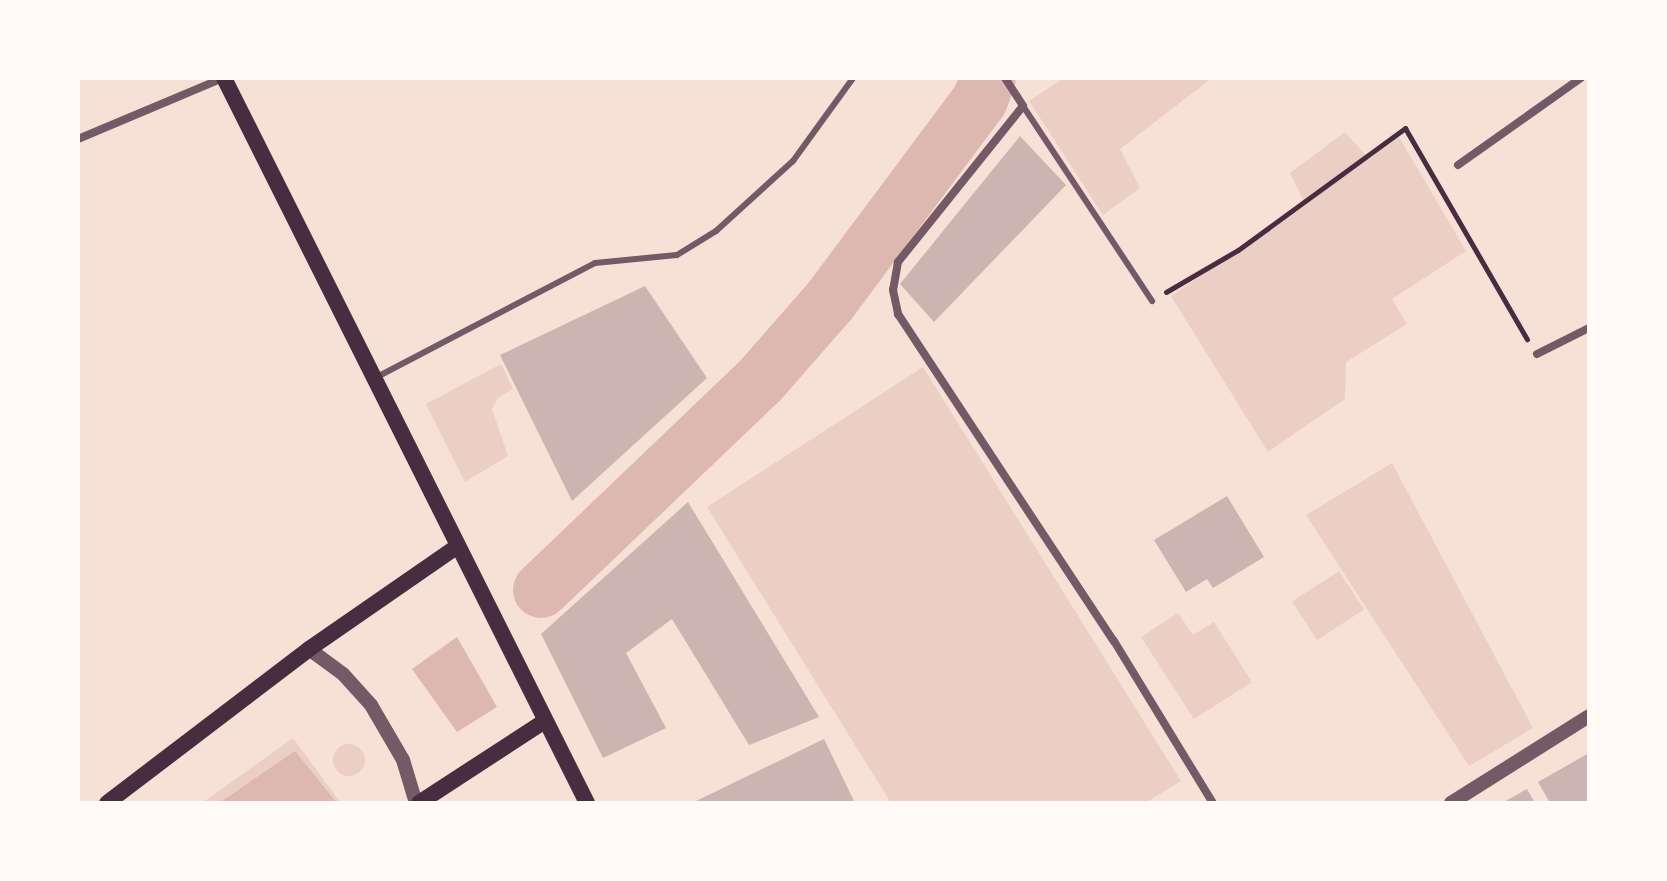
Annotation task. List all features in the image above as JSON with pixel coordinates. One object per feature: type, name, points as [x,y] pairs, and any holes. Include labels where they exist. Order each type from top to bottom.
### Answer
[{"type":"main road","points":[[224,78],[587,803]]},
{"type":"main road","points":[[107,803],[309,649],[458,546]]},
{"type":"main road","points":[[417,803],[545,721]]},
{"type":"street","points":[[78,139],[224,78]]},
{"type":"street","points":[[1005,78],[1023,106],[898,262],[893,290],[898,314],[1099,618],[1213,803]]},
{"type":"street","points":[[1458,165],[1581,78]]},
{"type":"street","points":[[1537,354],[1589,328]]},
{"type":"street","points":[[309,649],[343,674],[371,705],[403,760],[417,803]]},
{"type":"street","points":[[1451,803],[1589,716]]},
{"type":"lane","points":[[375,378],[595,263],[677,255],[716,231],[793,161],[853,78]]},
{"type":"lane","points":[[1023,106],[1152,301]]},
{"type":"path","points":[[1152,301],[1238,250],[1405,128],[1537,354]]},
{"type":"shaded area","points":[[1064,78],[1212,78],[1120,149],[1140,188],[1103,215],[1029,101]]},
{"type":"shaded area","points":[[1345,132],[1369,159],[1399,137],[1466,251],[1392,299],[1407,324],[1346,362],[1345,399],[1268,452],[1171,296],[1306,205],[1290,173]]},
{"type":"shaded area","points":[[501,364],[513,389],[498,398],[492,409],[508,456],[465,482],[426,404]]},
{"type":"shaded area","points":[[923,367],[1181,781],[1145,803],[891,803],[707,507]]},
{"type":"shaded area","points":[[1392,463],[1533,728],[1469,766],[1306,515]]},
{"type":"shaded area","points":[[1339,571],[1364,610],[1317,640],[1292,601]]},
{"type":"shaded area","points":[[1178,613],[1193,635],[1214,622],[1252,682],[1194,719],[1141,637]]},
{"type":"shaded area","points":[[457,637],[497,707],[457,732],[412,669]]},
{"type":"shaded area","points":[[293,738],[341,803],[202,803]]},
{"type":"shaded area","points":[[349,744],[361,748],[365,760],[361,772],[349,776],[337,772],[333,760],[337,748]]},
{"type":"shaded area","points":[[295,751],[337,803],[219,803]]},
{"type":"building","points":[[1020,136],[1066,185],[934,322],[900,284]]},
{"type":"building","points":[[645,286],[707,378],[572,501],[500,355]]},
{"type":"building","points":[[1227,496],[1264,557],[1213,588],[1207,579],[1186,592],[1154,540]]},
{"type":"building","points":[[688,502],[819,717],[749,745],[672,619],[626,653],[666,728],[603,758],[541,634]]},
{"type":"building","points":[[824,739],[855,803],[692,803]]},
{"type":"building","points":[[1589,753],[1589,803],[1550,803],[1538,782]]},
{"type":"building","points":[[1527,789],[1535,803],[1502,803]]},
{"type":"waterway","points":[[541,590],[759,382],[830,301],[980,100],[988,78]]}]
